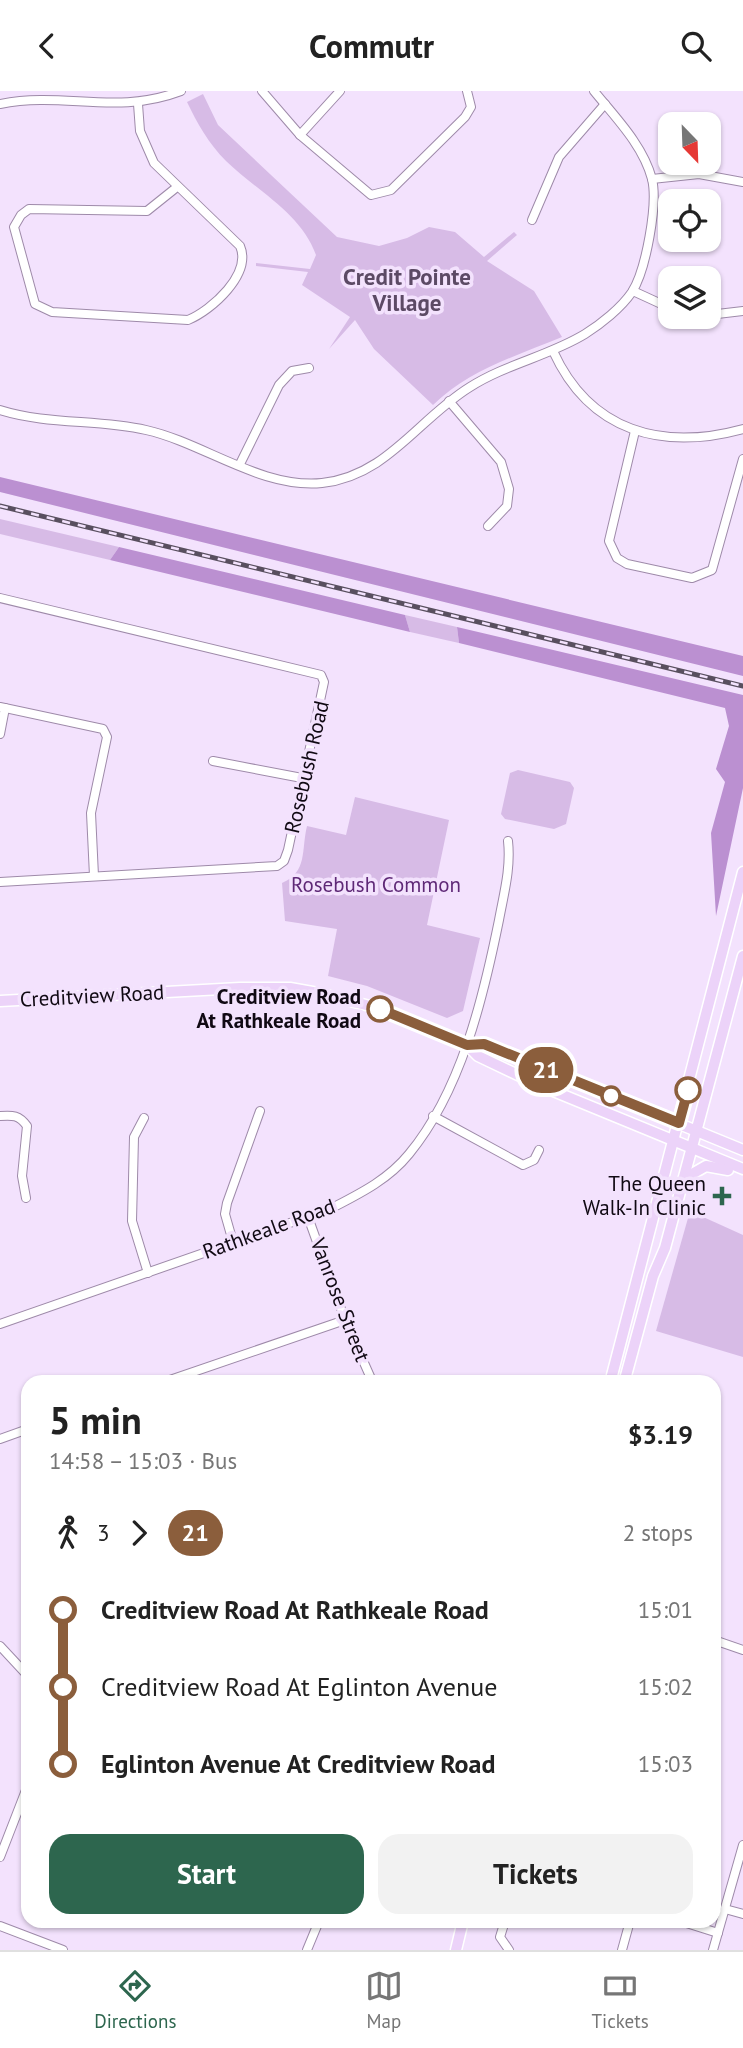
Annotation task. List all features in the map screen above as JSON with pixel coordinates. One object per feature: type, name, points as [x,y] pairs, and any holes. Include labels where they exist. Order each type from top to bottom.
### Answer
[{"type":"main road","points":[[612,1375],[743,872]]},
{"type":"main road","points":[[626,1375],[697,1131],[743,956]]},
{"type":"main road","name":"Creditview Road","points":[[0,1001],[290,989],[374,1007],[467,1045],[478,1056],[541,1086],[743,1169]]},
{"type":"main road","name":"Creditview Road","points":[[467,1045],[484,1044],[743,1150]]},
{"type":"main road","points":[[674,1212],[682,1209],[692,1174],[696,1170],[713,1165],[743,1176]]},
{"type":"main road","points":[[456,1950],[461,1928]]},
{"type":"street","points":[[0,104],[37,99],[138,104],[181,91]]},
{"type":"street","points":[[262,91],[300,135],[365,192],[382,195],[391,190],[465,117],[471,107],[467,91]]},
{"type":"street","points":[[300,135],[340,91]]},
{"type":"street","points":[[0,410],[22,417],[147,430],[278,479],[302,483],[350,477],[372,468],[449,401],[493,373],[553,351],[607,318],[633,291],[650,238],[652,179],[628,132],[594,91]]},
{"type":"street","points":[[138,104],[140,131],[145,148],[154,163],[240,246],[244,254],[238,275],[206,310],[188,320],[52,311],[35,304],[14,227],[21,215],[29,209],[147,211],[177,187]]},
{"type":"street","points":[[532,220],[559,157],[605,104]]},
{"type":"street","points":[[652,179],[699,174],[743,182]]},
{"type":"street","points":[[633,291],[658,302]]},
{"type":"street","points":[[721,314],[743,311]]},
{"type":"street","points":[[553,351],[564,373],[588,402],[615,422],[635,431],[665,437],[691,438],[713,437],[743,429]]},
{"type":"street","points":[[240,464],[279,385],[292,371],[309,369]]},
{"type":"street","points":[[449,401],[501,462],[506,474],[507,506],[488,526]]},
{"type":"street","points":[[635,431],[609,541],[617,558],[627,563],[692,578],[712,570],[743,459]]},
{"type":"street","name":"Rosebush Road","points":[[0,598],[321,675],[324,694],[302,778],[288,850],[284,861],[277,866],[267,869],[0,882]]},
{"type":"street","points":[[0,734],[3,708],[103,730],[107,737],[90,814],[94,876]]},
{"type":"street","points":[[213,761],[302,778]]},
{"type":"street","name":"Rathkeale Road","points":[[0,1324],[308,1217],[369,1190],[384,1178],[407,1156],[433,1116],[467,1045],[487,972],[510,862],[508,841]]},
{"type":"street","points":[[233,1242],[225,1214],[227,1203],[260,1111]]},
{"type":"street","points":[[0,1116],[14,1115],[22,1118],[27,1126],[22,1176],[26,1198]]},
{"type":"street","points":[[433,1116],[523,1165],[534,1160],[539,1150]]},
{"type":"street","points":[[144,1118],[134,1137],[132,1221],[148,1273]]},
{"type":"street","name":"Vanrose Street","points":[[308,1217],[345,1319],[370,1375]]},
{"type":"street","points":[[184,1375],[345,1319]]},
{"type":"street","points":[[0,1439],[21,1432]]},
{"type":"street","points":[[721,1642],[743,1650]]},
{"type":"street","points":[[0,1646],[21,1668]]},
{"type":"street","points":[[0,1857],[21,1803]]},
{"type":"street","points":[[721,1921],[743,1845]]},
{"type":"street","points":[[724,1909],[743,1914]]},
{"type":"street","points":[[0,1926],[63,1950]]},
{"type":"street","points":[[307,1950],[316,1928]]},
{"type":"street","points":[[503,1928],[500,1937],[502,1944],[509,1950]]},
{"type":"street","points":[[622,1950],[628,1928]]},
{"type":"street","points":[[702,1928],[718,1933]]},
{"type":"street","points":[[713,1950],[719,1928]]},
{"type":"green space","points":[[203,94],[218,125],[337,237],[379,246],[407,238],[429,227],[455,232],[484,257],[514,232],[517,235],[487,261],[534,291],[562,337],[478,373],[433,405],[374,349],[355,320],[329,349],[350,317],[302,285],[308,272],[256,266],[256,263],[310,269],[316,255],[309,240],[289,215],[226,161],[209,140],[187,102]]},
{"type":"green space","points":[[0,519],[119,547],[110,560],[0,534]]},
{"type":"green space","points":[[405,615],[457,627],[459,643],[410,632]]},
{"type":"green space","points":[[518,770],[570,782],[574,788],[566,824],[554,829],[505,819],[501,814],[510,773]]},
{"type":"green space","name":"Rosebush Common","points":[[355,797],[449,820],[427,925],[480,938],[463,1011],[447,1018],[367,986],[328,976],[337,929],[285,921],[282,883],[296,873],[300,866],[307,826],[346,835]]},
{"type":"green space","points":[[690,1211],[743,1235],[743,1357],[656,1331]]},
{"type":"shaded area","points":[[0,477],[743,656],[743,676],[0,492]]},
{"type":"shaded area","points":[[119,547],[405,615],[410,632],[110,560]]},
{"type":"shaded area","points":[[457,627],[743,695],[743,788],[716,916],[711,833],[725,782],[716,769],[729,726],[725,708],[459,643]]},
{"type":"railway","points":[[0,506],[743,686]]},
{"type":"bus line","name":"21","points":[[380,1009],[467,1045],[484,1044],[679,1123],[688,1090]]},
{"type":"place","name":"Creditview Road At Rathkeale Road","points":[[380,1009]]},
{"type":"place","name":"The Queen Walk-In Clinic","points":[[722,1196]]},
{"type":"district","name":"Credit Pointe Village","points":[[407,290]]}]
